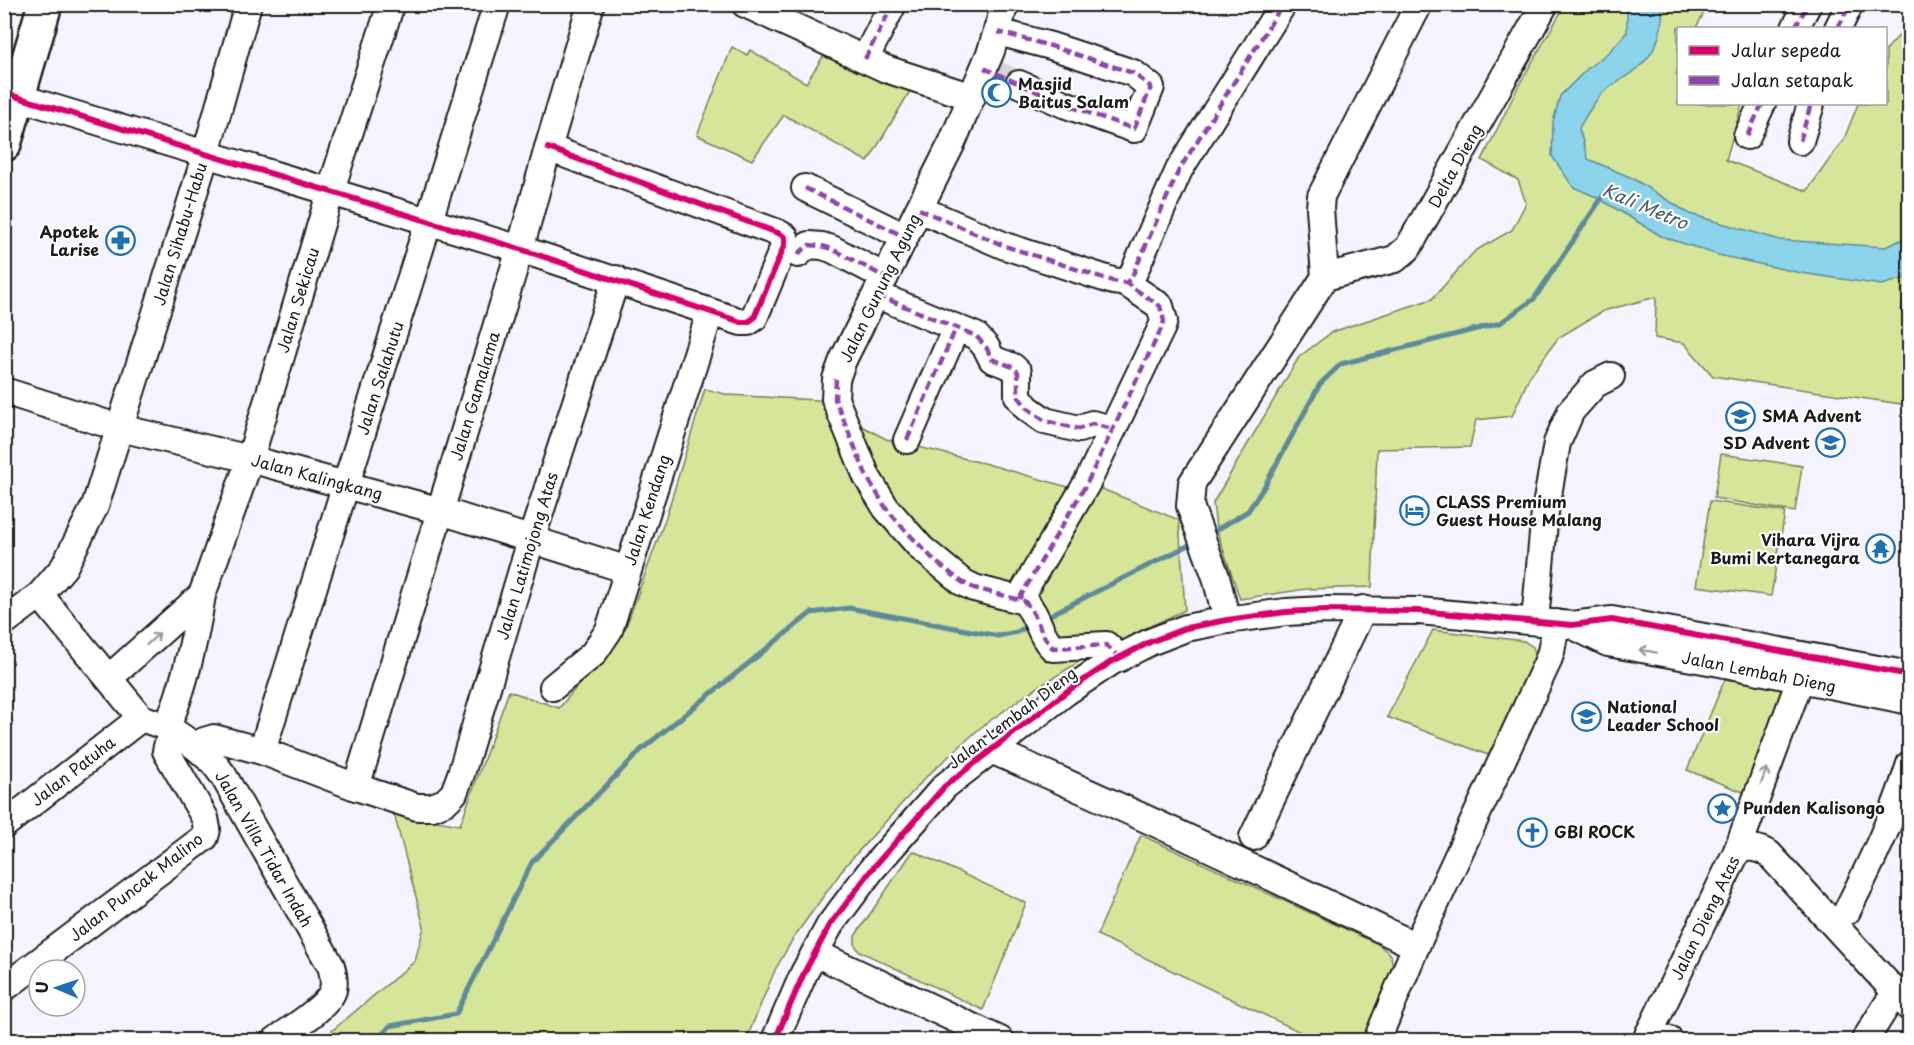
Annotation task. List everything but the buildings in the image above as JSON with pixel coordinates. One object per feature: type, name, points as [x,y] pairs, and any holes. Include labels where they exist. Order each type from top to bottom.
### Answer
[{"type":"main road","points":[[4,144],[11,95],[45,4]]},
{"type":"street","name":"Jalan Sihabu-Habu","points":[[4,622],[40,595],[64,567],[95,506],[206,153],[248,4]]},
{"type":"street","name":"Jalan Sekicau","points":[[180,736],[178,701],[190,657],[202,595],[250,459],[390,4]]},
{"type":"street","name":"Jalan Salahutu","points":[[262,751],[497,4]]},
{"type":"street","name":"Jalan Gamalama","points":[[356,786],[520,249],[591,4]]},
{"type":"street","points":[[866,59],[893,4]]},
{"type":"street","name":"Jalan Gunung Agung","points":[[1005,4],[986,69],[843,360],[836,379],[835,399],[867,477],[886,508],[903,528],[936,562],[962,582],[1025,603]]},
{"type":"street","points":[[1125,282],[1131,278],[1179,170],[1283,4]]},
{"type":"street","points":[[1227,620],[1216,577],[1195,519],[1190,498],[1192,483],[1325,277],[1321,196],[1419,4]]},
{"type":"street","name":"Delta Dieng","points":[[1325,277],[1395,259],[1404,253],[1416,236],[1545,4]]},
{"type":"street","points":[[1796,27],[1809,4]]},
{"type":"street","points":[[1838,27],[1850,4]]},
{"type":"street","points":[[753,6],[886,69],[972,97]]},
{"type":"street","points":[[998,32],[1051,46],[1133,73],[1151,87],[1134,129],[1064,104],[1019,84]]},
{"type":"street","points":[[11,95],[331,190],[616,279],[710,313],[741,322],[748,322],[754,318],[785,244],[785,237],[548,148]]},
{"type":"street","points":[[1747,136],[1762,105]]},
{"type":"street","points":[[1800,141],[1811,105]]},
{"type":"street","points":[[805,188],[905,237]]},
{"type":"street","points":[[919,209],[1005,246],[1113,281],[1125,282],[1160,306],[1164,321],[1162,327],[1087,483],[1025,603],[1046,642],[1053,648],[1106,645],[1120,658]]},
{"type":"street","points":[[798,254],[809,244],[822,246],[881,286],[956,328],[976,336],[986,347],[992,359],[1018,372],[1018,396],[1027,408],[1045,421],[1079,429],[1092,424],[1113,429]]},
{"type":"street","name":"Jalan Latimojong Atas","points":[[356,786],[417,807],[432,807],[445,802],[454,793],[531,540],[616,279]]},
{"type":"street","name":"Jalan Kendang","points":[[553,687],[593,654],[615,613],[710,313]]},
{"type":"street","points":[[907,440],[956,328]]},
{"type":"street","points":[[1377,1041],[1416,946],[1551,652],[1554,623],[1545,512],[1557,443],[1571,411],[1595,384],[1611,376]]},
{"type":"street","name":"Jalan Kalingkang","points":[[4,391],[120,428],[250,459],[441,511],[628,570]]},
{"type":"street","points":[[40,595],[141,718]]},
{"type":"street","points":[[110,678],[202,595]]},
{"type":"street","points":[[1253,837],[1363,609]]},
{"type":"street","name":"Jalan Lembah Dieng","points":[[775,1041],[800,982],[830,925],[872,869],[945,786],[1066,692],[1150,642],[1186,628],[1286,612],[1363,609],[1419,611],[1554,623],[1722,652],[1800,680],[1873,681],[1910,701]]},
{"type":"street","points":[[1722,652],[1873,681],[1910,675]]},
{"type":"street","points":[[1737,850],[1800,680]]},
{"type":"street","name":"Jalan Villa Tidar Indah","points":[[141,718],[180,736],[213,762],[223,775],[332,966],[333,990],[324,1004],[276,1041]]},
{"type":"street","name":"Jalan Patuha","points":[[4,825],[141,718]]},
{"type":"street","points":[[180,736],[204,741],[214,738],[262,751],[356,786]]},
{"type":"street","name":"Jalan Puncak Malino","points":[[4,988],[205,837],[207,829],[205,818],[166,751],[168,743],[180,736]]},
{"type":"street","points":[[990,750],[1081,788],[1416,946]]},
{"type":"street","points":[[1847,911],[1888,828],[1910,764]]},
{"type":"street","name":"Jalan Dieng Atas","points":[[1655,1038],[1737,850],[1744,847],[1752,847],[1768,854],[1903,1001]]},
{"type":"street","points":[[815,953],[1000,1041]]},
{"type":"street","points":[[1864,1041],[1887,1005],[1903,1001]]},
{"type":"green space","points":[[1565,5],[1708,5],[1697,27],[1677,27],[1677,105],[1742,105],[1726,160],[1807,191],[1844,139],[1858,105],[1887,105],[1887,49],[1909,24],[1909,410],[1901,404],[1713,376],[1684,343],[1655,338],[1656,297],[1603,311],[1558,338],[1529,378],[1512,416],[1476,420],[1470,447],[1377,449],[1372,587],[1306,589],[1240,599],[1216,528],[1213,503],[1299,357],[1332,332],[1432,299],[1475,251],[1512,230],[1526,203],[1518,180],[1482,160],[1519,85]]},
{"type":"green space","points":[[732,47],[747,55],[750,50],[806,83],[828,49],[913,86],[868,162],[784,115],[752,160],[697,135]]},
{"type":"green space","points":[[705,389],[729,395],[833,401],[840,438],[851,464],[867,494],[895,535],[912,554],[931,569],[984,599],[995,587],[961,576],[909,526],[888,501],[850,420],[886,439],[987,464],[1089,493],[1092,485],[1179,520],[1185,610],[1095,652],[1030,692],[980,728],[927,776],[846,865],[794,937],[775,970],[746,1040],[321,1040],[415,961],[424,927],[394,814],[460,825],[509,691],[559,708],[625,629],[666,517]]},
{"type":"green space","points":[[1721,454],[1802,466],[1795,512],[1714,498]]},
{"type":"green space","points":[[1710,501],[1785,512],[1771,596],[1696,586]]},
{"type":"green space","points":[[1433,630],[1524,641],[1533,647],[1537,656],[1491,756],[1387,717]]},
{"type":"green space","points":[[1725,679],[1786,689],[1748,794],[1687,770]]},
{"type":"green space","points":[[1141,835],[1378,944],[1391,955],[1394,974],[1362,1040],[1317,1040],[1097,935]]},
{"type":"green space","points":[[913,851],[1026,903],[983,1010],[859,951],[855,945],[855,936]]},
{"type":"water","name":"Kali Metro","points":[[1627,5],[1662,5],[1659,37],[1647,59],[1602,94],[1579,128],[1588,159],[1632,178],[1690,214],[1780,240],[1886,247],[1909,236],[1909,277],[1882,285],[1801,273],[1718,255],[1661,236],[1598,198],[1573,187],[1552,156],[1553,122],[1560,96],[1587,69],[1610,51],[1627,32]]},
{"type":"waterway","name":"Kali Metro","points":[[1208,535],[1248,511],[1264,487],[1320,384],[1341,364],[1500,323],[1534,299],[1603,196]]},
{"type":"waterway","points":[[1910,275],[1903,310],[1910,322]]},
{"type":"waterway","points":[[1042,619],[1195,542]]},
{"type":"waterway","points":[[377,1040],[390,1026],[456,1014],[532,862],[642,749],[811,613],[849,608],[998,636],[1017,632],[1031,624]]},
{"type":"tunnel","points":[[988,70],[1019,84]]},
{"type":"marked path","points":[[755,9],[758,4]]},
{"type":"marked path","points":[[865,59],[893,4]]},
{"type":"marked path","points":[[919,209],[1005,246],[1113,281],[1126,283],[1134,272],[1179,170],[1283,4]]},
{"type":"marked path","points":[[1796,27],[1808,4]]},
{"type":"marked path","points":[[1838,27],[1850,4]]},
{"type":"marked path","points":[[984,68],[1064,104],[1134,129],[1151,87],[1133,73],[1051,46],[998,32]]},
{"type":"marked path","points":[[1747,136],[1762,105]]},
{"type":"marked path","points":[[1800,141],[1811,105]]},
{"type":"marked path","points":[[805,188],[905,237]]},
{"type":"marked path","points":[[798,254],[809,245],[822,246],[885,277]]},
{"type":"marked path","points":[[1019,599],[1087,483],[1162,327],[1164,321],[1160,306],[1126,283]]},
{"type":"marked path","points":[[877,295],[976,336],[986,347],[992,359],[1013,367],[1018,372],[1018,396],[1027,408],[1045,421],[1079,429],[1092,424],[1113,429]]},
{"type":"marked path","points":[[907,440],[956,328]]},
{"type":"marked path","points":[[836,379],[835,399],[867,477],[886,508],[936,562],[962,582],[974,588],[1024,601],[1053,648],[1106,645],[1120,658]]},
{"type":"cycle path","points":[[4,93],[520,249],[741,322],[748,322],[754,318],[785,244],[785,237],[548,148]]},
{"type":"cycle path","points":[[775,1040],[804,973],[830,925],[872,869],[945,786],[1066,692],[1111,662],[1150,642],[1186,628],[1286,612],[1324,610],[1419,611],[1572,625],[1612,620],[1910,675]]},
{"type":"place","name":"Masjid Baitus Salam","points":[[997,93]]},
{"type":"place","name":"Apotek Larise","points":[[120,241]]},
{"type":"place","name":"SMA Advent","points":[[1741,416]]},
{"type":"place","name":"SD Advent","points":[[1831,443]]},
{"type":"place","name":"CLASS Premium Guest House Malang","points":[[1415,511]]},
{"type":"place","name":"Vihara Vijra Bumi Kertanegara","points":[[1881,549]]},
{"type":"place","name":"National Leader School","points":[[1586,716]]},
{"type":"place","name":"Punden Kalisongo","points":[[1722,808]]},
{"type":"place","name":"GBI ROCK","points":[[1533,832]]}]
